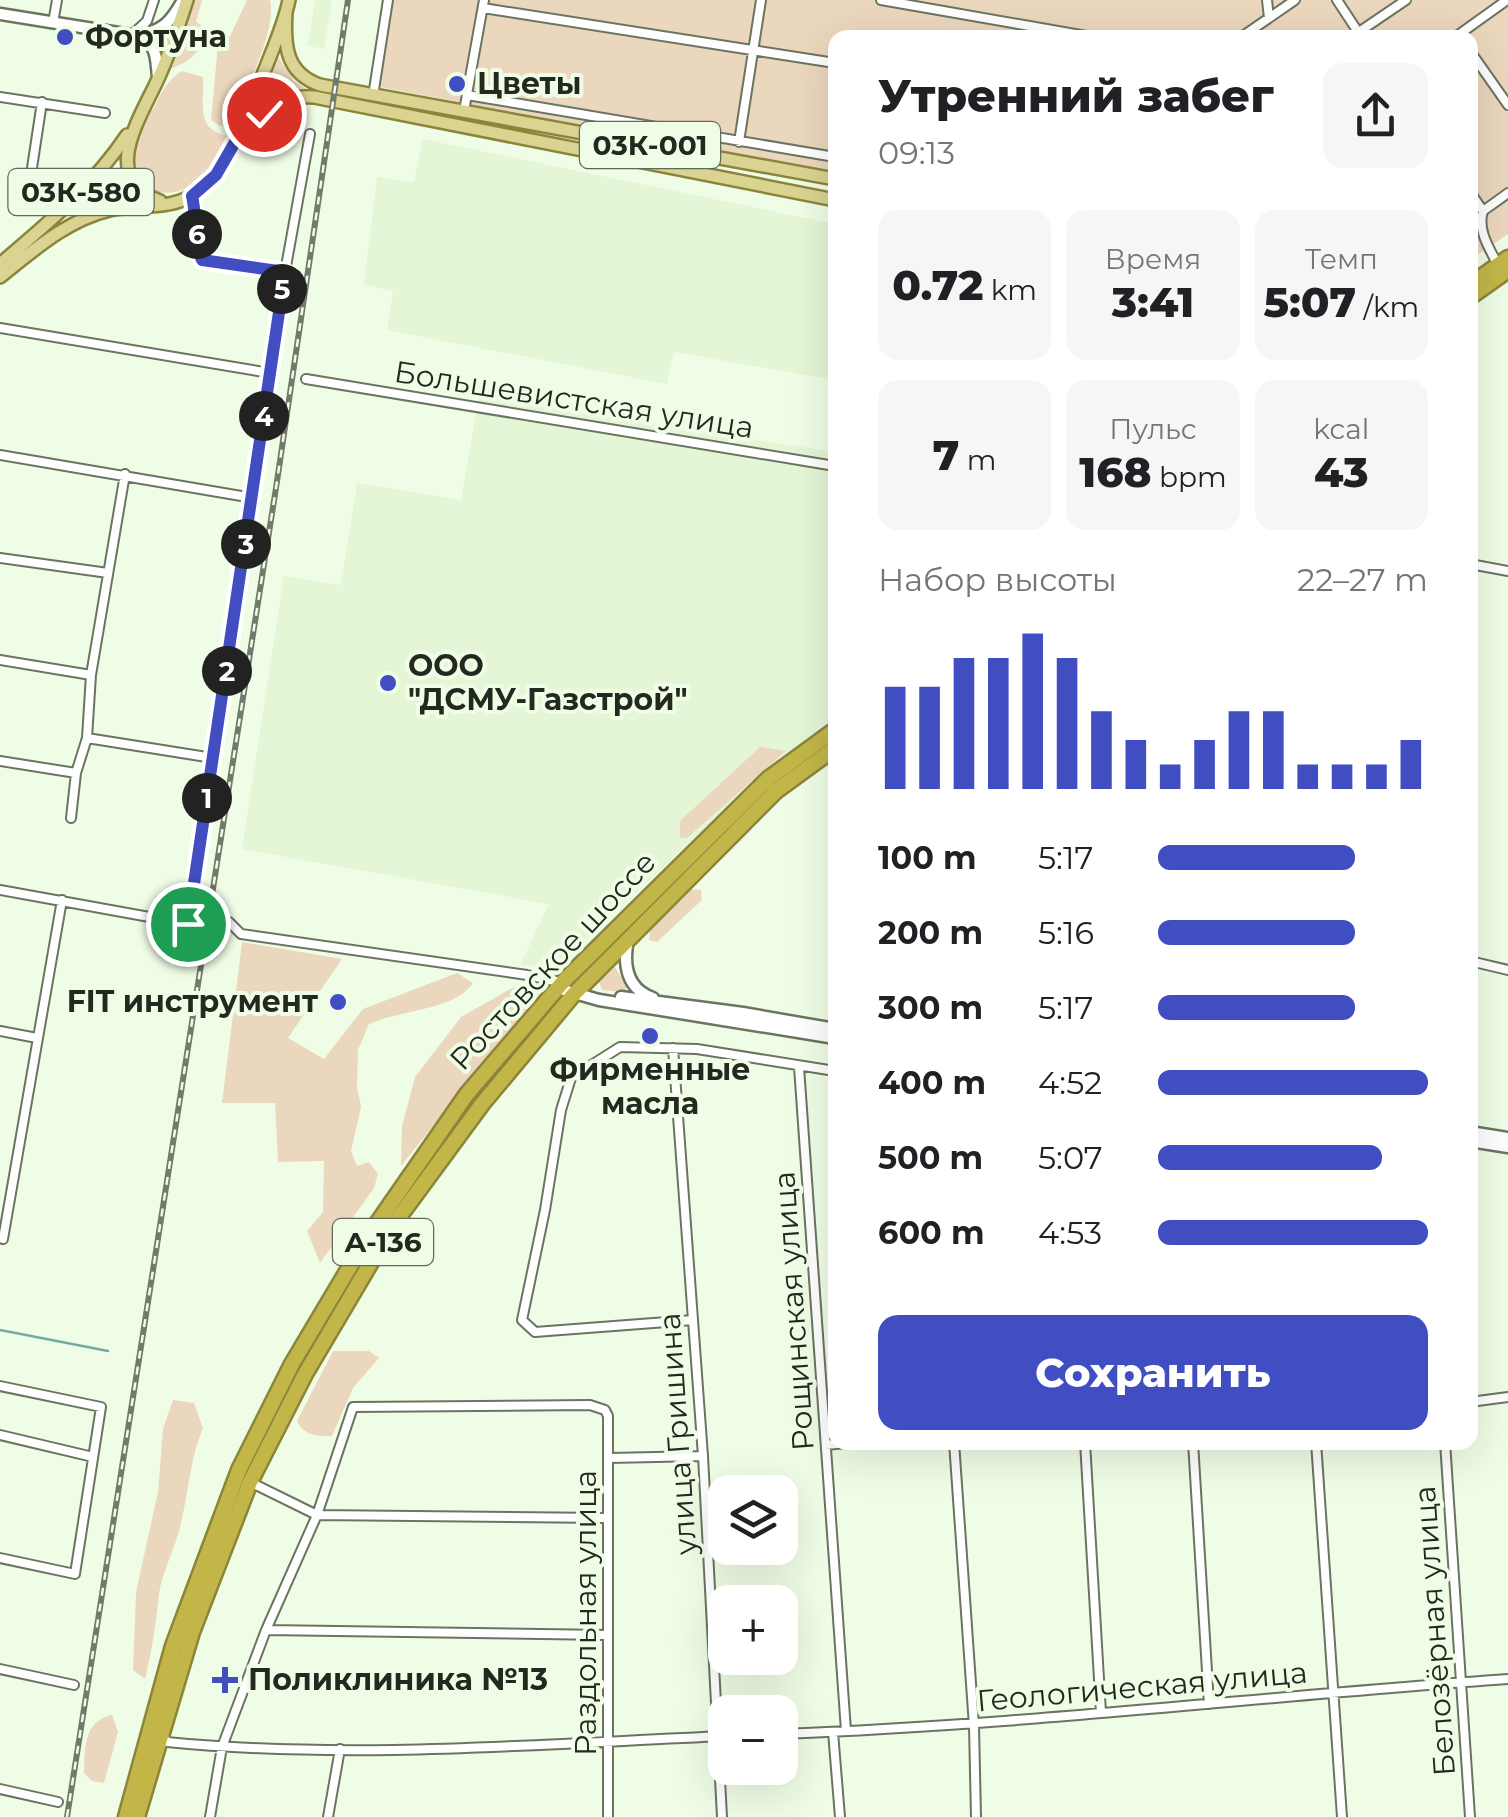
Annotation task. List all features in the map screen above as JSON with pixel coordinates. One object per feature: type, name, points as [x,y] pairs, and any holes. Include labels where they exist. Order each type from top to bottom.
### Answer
[{"type":"highway","points":[[1478,280],[1505,265]]},
{"type":"highway","points":[[1478,290],[1505,265]]},
{"type":"highway","name":"Ростовское шоссе","points":[[126,1817],[173,1646],[218,1523],[270,1403],[394,1196],[467,1094],[557,984],[768,780],[828,735]]},
{"type":"highway","name":"Ростовское шоссе","points":[[137,1817],[198,1616],[250,1482],[305,1374],[393,1225],[482,1104],[575,992],[776,790],[828,753]]},
{"type":"main road","points":[[168,204],[138,190],[129,171],[128,148],[185,0]]},
{"type":"main road","name":"03К-001","points":[[288,6],[287,55],[302,77],[320,85],[466,103],[828,178]]},
{"type":"main road","name":"03К-001","points":[[168,204],[192,196],[216,175],[238,137],[288,6]]},
{"type":"main road","name":"03К-001","points":[[238,137],[281,101],[295,96],[314,97],[828,199]]},
{"type":"main road","name":"03К-580","points":[[0,264],[98,174],[145,106]]},
{"type":"main road","name":"03К-580","points":[[0,277],[46,241],[90,216],[168,204]]},
{"type":"street","points":[[53,23],[57,0]]},
{"type":"street","points":[[132,35],[147,21],[154,0]]},
{"type":"street","points":[[132,35],[163,28],[185,0]]},
{"type":"street","points":[[373,91],[388,0]]},
{"type":"street","points":[[740,142],[762,0]]},
{"type":"street","points":[[881,0],[1052,30]]},
{"type":"street","points":[[1267,0],[1269,18]]},
{"type":"street","points":[[1252,30],[1296,0]]},
{"type":"street","points":[[1337,0],[1354,30]]},
{"type":"street","points":[[1365,30],[1406,0]]},
{"type":"street","points":[[1466,30],[1506,0]]},
{"type":"street","points":[[828,62],[484,4],[466,103],[828,156]]},
{"type":"street","points":[[0,14],[132,35],[152,44],[158,78]]},
{"type":"street","points":[[1478,62],[1508,105]]},
{"type":"street","points":[[0,97],[105,113]]},
{"type":"street","points":[[30,181],[42,102]]},
{"type":"street","points":[[0,890],[188,924],[285,272],[310,134]]},
{"type":"street","points":[[1483,210],[1508,194]]},
{"type":"street","points":[[192,196],[197,250],[202,260],[285,272]]},
{"type":"street","points":[[1478,203],[1483,210],[1482,232],[1505,265]]},
{"type":"street","points":[[0,328],[270,373]]},
{"type":"street","name":"Большевистская улица","points":[[306,379],[828,465]]},
{"type":"street","points":[[0,455],[253,498]]},
{"type":"street","points":[[71,818],[76,773],[87,738],[92,675],[125,474]]},
{"type":"street","points":[[0,558],[108,573]]},
{"type":"street","points":[[1478,565],[1508,571]]},
{"type":"street","points":[[0,660],[92,675]]},
{"type":"street","points":[[87,738],[213,758]]},
{"type":"street","points":[[0,761],[76,773]]},
{"type":"street","points":[[3,1238],[62,900]]},
{"type":"street","points":[[228,922],[241,934],[489,969],[557,984],[575,992],[828,1037]]},
{"type":"street","points":[[628,940],[626,968],[636,988],[642,994],[673,1004]]},
{"type":"street","points":[[1478,963],[1508,970]]},
{"type":"street","points":[[575,992],[828,1028]]},
{"type":"street","points":[[0,1032],[37,1038]]},
{"type":"street","points":[[693,1320],[535,1332],[522,1320],[546,1210],[561,1110],[571,1078],[620,1047],[697,1049],[828,1070]]},
{"type":"street","name":"улица Гришина","points":[[673,1048],[719,1695]]},
{"type":"street","name":"Рощинская улица","points":[[800,1067],[846,1731]]},
{"type":"street","points":[[1478,1133],[1508,1138]]},
{"type":"street","points":[[1478,1141],[1508,1147]]},
{"type":"street","points":[[0,1386],[101,1407],[75,1574],[0,1558]]},
{"type":"street","points":[[1478,1401],[1508,1397]]},
{"type":"street","name":"Раздольная улица","points":[[317,1515],[353,1407],[590,1405],[605,1410],[609,1458],[608,1817]]},
{"type":"street","points":[[0,1436],[93,1457]]},
{"type":"street","points":[[955,1450],[974,1726],[976,1817]]},
{"type":"street","points":[[1085,1450],[1101,1714]]},
{"type":"street","points":[[1193,1450],[1209,1704]]},
{"type":"street","points":[[1317,1450],[1342,1817]]},
{"type":"street","name":"Белозёрная улица","points":[[1446,1450],[1470,1817]]},
{"type":"street","points":[[609,1458],[703,1456]]},
{"type":"street","points":[[250,1482],[317,1515],[608,1518]]},
{"type":"street","points":[[210,1817],[222,1747],[266,1630],[317,1515]]},
{"type":"street","points":[[266,1630],[607,1635]]},
{"type":"street","points":[[0,1668],[74,1685]]},
{"type":"street","name":"Геологическая улица","points":[[798,1733],[974,1726],[1508,1678]]},
{"type":"street","points":[[162,1732],[167,1742],[340,1749],[708,1737]]},
{"type":"street","points":[[834,1732],[840,1817]]},
{"type":"street","points":[[328,1817],[340,1749]]},
{"type":"street","name":"улица Гришина","points":[[722,1785],[722,1817]]},
{"type":"street","points":[[0,1789],[58,1802]]},
{"type":"shaded area","points":[[194,0],[202,0],[196,22],[208,29],[206,37],[193,56],[166,70]]},
{"type":"shaded area","points":[[247,0],[270,0],[269,26],[236,114],[229,124],[220,126],[211,120],[218,44],[223,37],[230,36]]},
{"type":"shaded area","points":[[315,0],[332,0],[324,49],[308,46]]},
{"type":"shaded area","points":[[382,0],[1508,0],[1508,234],[1478,255],[1478,30],[828,30],[828,179],[464,111],[465,103],[369,85]]},
{"type":"shaded area","points":[[275,58],[279,58],[294,81],[308,90],[281,93],[262,105],[259,103]]},
{"type":"shaded area","points":[[182,71],[203,77],[205,121],[227,136],[196,183],[178,191],[158,192],[142,183],[137,174],[136,148],[162,91]]},
{"type":"shaded area","points":[[423,139],[828,223],[828,379],[674,352],[667,384],[387,330],[393,291],[364,284],[377,177],[414,182]]},
{"type":"shaded area","points":[[115,168],[128,196],[66,217]]},
{"type":"shaded area","points":[[479,397],[828,451],[828,724],[735,799],[568,957],[544,967],[520,965],[549,904],[242,849],[284,576],[341,585],[357,483],[461,500]]},
{"type":"shaded area","points":[[760,747],[786,751],[687,838],[680,838],[680,821]]},
{"type":"shaded area","points":[[691,889],[701,890],[702,900],[657,942],[649,940],[650,930]]},
{"type":"shaded area","points":[[242,942],[342,959],[288,1038],[324,1059],[363,1009],[457,973],[473,983],[454,999],[369,1024],[358,1050],[361,1107],[351,1151],[357,1166],[369,1162],[378,1174],[374,1188],[320,1263],[307,1231],[323,1212],[324,1161],[278,1162],[275,1103],[222,1103]]},
{"type":"shaded area","points":[[615,967],[627,987],[624,992],[602,990],[599,982]]},
{"type":"shaded area","points":[[533,980],[541,985],[541,991],[401,1166],[402,1126],[415,1077],[461,1017]]},
{"type":"shaded area","points":[[333,1351],[369,1351],[379,1358],[353,1388],[332,1436],[316,1435],[297,1421]]},
{"type":"shaded area","points":[[173,1400],[194,1403],[203,1428],[178,1535],[161,1586],[145,1679],[133,1670],[136,1592],[158,1492],[163,1429]]},
{"type":"shaded area","points":[[112,1715],[118,1732],[104,1783],[92,1781],[84,1773],[88,1737],[96,1723]]},
{"type":"waterway","points":[[0,1330],[108,1351]]},
{"type":"railway","points":[[67,1817],[276,488],[348,0]]},
{"type":"place","name":"Фортуна","points":[[65,37]]},
{"type":"place","name":"Цветы","points":[[457,84]]},
{"type":"place","name":"ООО \"ДСМУ-Газстрой\"","points":[[388,683]]},
{"type":"place","name":"FIT инструмент","points":[[338,1002]]},
{"type":"place","name":"Фирменные масла","points":[[650,1036]]},
{"type":"place","name":"Поликлиника №13","points":[[225,1680]]},
{"type":"route","points":[[188,924],[285,272],[202,260],[197,250],[192,196],[216,175],[238,137],[264,114]]}]
